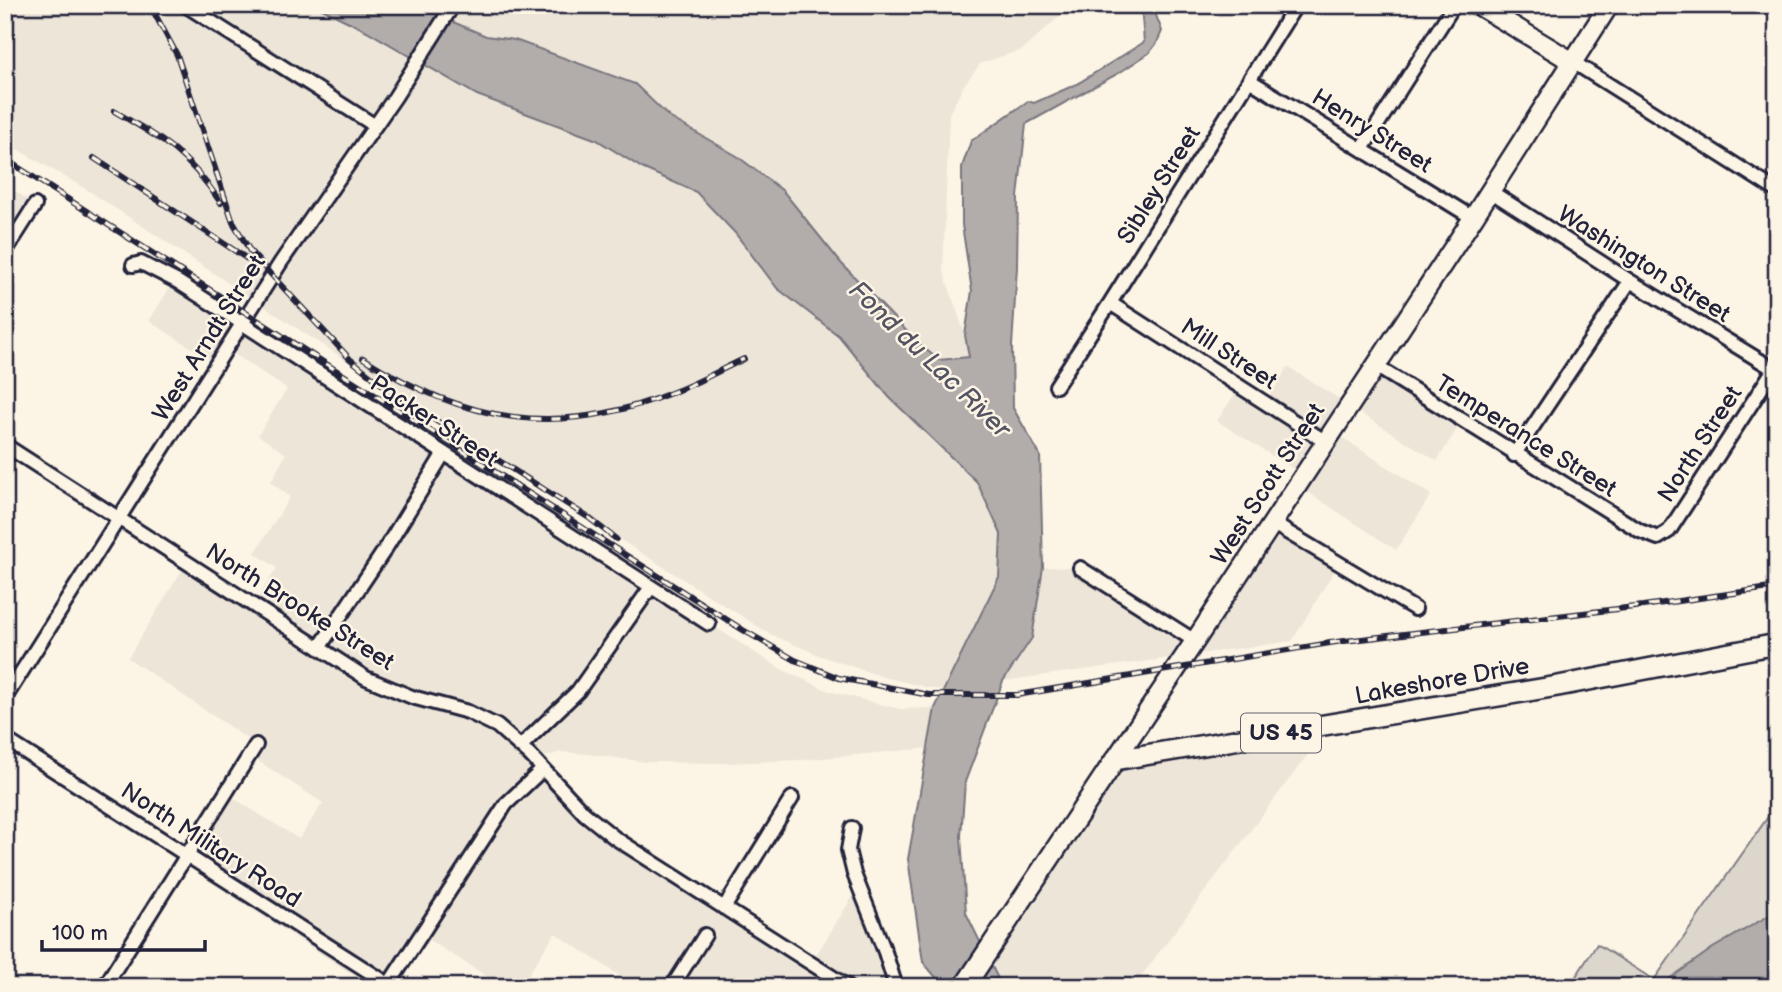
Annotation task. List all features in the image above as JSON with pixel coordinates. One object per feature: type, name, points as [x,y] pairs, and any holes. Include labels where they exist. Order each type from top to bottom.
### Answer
[{"type":"main road","points":[[1478,5],[1573,62]]},
{"type":"main road","name":"West Scott Street","points":[[964,987],[1326,442],[1609,5]]},
{"type":"main road","name":"Lakeshore Drive","points":[[1115,760],[1558,686],[1777,644]]},
{"type":"street","points":[[185,5],[374,125]]},
{"type":"street","name":"West Arndt Street","points":[[5,698],[243,323],[395,97],[453,5]]},
{"type":"street","name":"Sibley Street","points":[[1056,386],[1296,5]]},
{"type":"street","points":[[1362,149],[1454,5]]},
{"type":"street","points":[[1573,62],[1777,191]]},
{"type":"street","name":"Henry Street","points":[[1250,80],[1473,218]]},
{"type":"street","name":"Washington Street","points":[[1490,191],[1775,370]]},
{"type":"street","points":[[5,252],[35,205]]},
{"type":"street","name":"Packer Street","points":[[133,265],[141,263],[153,267],[243,323],[709,624]]},
{"type":"street","points":[[1514,455],[1630,281]]},
{"type":"street","name":"Mill Street","points":[[1110,303],[1326,442]]},
{"type":"street","name":"Temperance Street","points":[[1374,365],[1629,526],[1658,538]]},
{"type":"street","name":"North Street","points":[[1658,538],[1669,531],[1775,370]]},
{"type":"street","name":"North Brooke Street","points":[[5,444],[366,678],[412,697],[481,717],[503,730],[598,825],[650,862],[848,987]]},
{"type":"street","points":[[319,648],[384,551],[444,453]]},
{"type":"street","points":[[1272,523],[1415,608]]},
{"type":"street","points":[[1080,568],[1195,641]]},
{"type":"street","points":[[521,746],[581,687],[651,587]]},
{"type":"street","name":"North Military Road","points":[[5,739],[390,986]]},
{"type":"street","points":[[104,987],[256,746]]},
{"type":"street","points":[[390,986],[506,804],[543,769]]},
{"type":"street","points":[[724,908],[792,798]]},
{"type":"street","points":[[852,828],[848,850],[854,874],[896,987]]},
{"type":"street","points":[[672,987],[705,934]]},
{"type":"shaded area","points":[[16,5],[314,5],[365,30],[477,95],[597,140],[642,168],[696,192],[735,233],[777,288],[839,336],[889,397],[977,482],[1001,534],[999,577],[943,691],[883,677],[821,656],[770,634],[559,501],[86,189],[5,142],[5,21]]},
{"type":"shaded area","points":[[453,5],[1072,5],[1022,50],[981,63],[964,85],[949,114],[943,270],[965,335],[969,357],[939,360],[919,345],[841,263],[783,191],[737,156],[669,117],[635,84],[515,40],[486,36],[445,18]]},
{"type":"shaded area","points":[[5,184],[35,205],[5,245]]},
{"type":"shaded area","points":[[172,284],[781,669],[829,691],[899,709],[935,708],[929,748],[801,760],[725,763],[646,762],[561,752],[535,760],[598,825],[812,962],[859,886],[896,987],[637,987],[555,933],[520,987],[504,987],[429,940],[398,987],[372,987],[177,860],[222,791],[299,839],[323,803],[246,753],[252,742],[128,658],[187,562],[253,605],[277,568],[255,553],[290,497],[271,482],[286,454],[258,435],[287,389],[227,349],[217,364],[149,321]]},
{"type":"shaded area","points":[[1374,365],[1462,421],[1437,461],[1349,406],[1332,431],[1431,495],[1396,550],[1297,485],[1303,475],[1217,421],[1240,386],[1266,402],[1288,367],[1349,405]]},
{"type":"shaded area","points":[[1272,523],[1339,563],[1292,641],[1003,681],[1032,638],[1043,567],[1080,568],[1195,641]]},
{"type":"shaded area","points":[[1330,725],[1133,987],[1001,987],[984,955],[1115,760]]},
{"type":"shaded area","points":[[1777,804],[1777,987],[1569,987],[1597,944],[1654,980]]},
{"type":"water","name":"Fond du Lac River","points":[[314,5],[413,5],[486,36],[515,40],[635,84],[669,117],[737,156],[783,191],[841,263],[919,344],[939,360],[969,357],[965,335],[972,291],[962,225],[962,167],[971,141],[1028,101],[1034,103],[1077,84],[1144,42],[1141,5],[1152,5],[1162,31],[1149,53],[1119,73],[1026,124],[1018,197],[1012,346],[1013,408],[1040,455],[1043,567],[1032,638],[1003,681],[965,782],[961,836],[966,913],[1002,987],[944,987],[923,962],[908,859],[935,708],[999,577],[1001,534],[977,482],[889,397],[839,336],[777,288],[735,233],[696,192],[642,168],[597,140],[477,95],[365,30]]},
{"type":"water","points":[[1777,911],[1777,987],[1658,987],[1713,948]]},
{"type":"railway","points":[[150,5],[177,55],[233,222],[250,251],[350,359],[394,394],[589,518],[616,539]]},
{"type":"railway","points":[[114,111],[186,160],[221,203]]},
{"type":"railway","points":[[94,158],[255,264]]},
{"type":"railway","points":[[5,159],[743,630],[795,660],[839,678],[929,695],[1017,695],[1336,642],[1643,606],[1777,587]]},
{"type":"railway","points":[[363,358],[438,397],[512,417],[550,419],[589,416],[629,407],[680,389],[744,359]]}]
